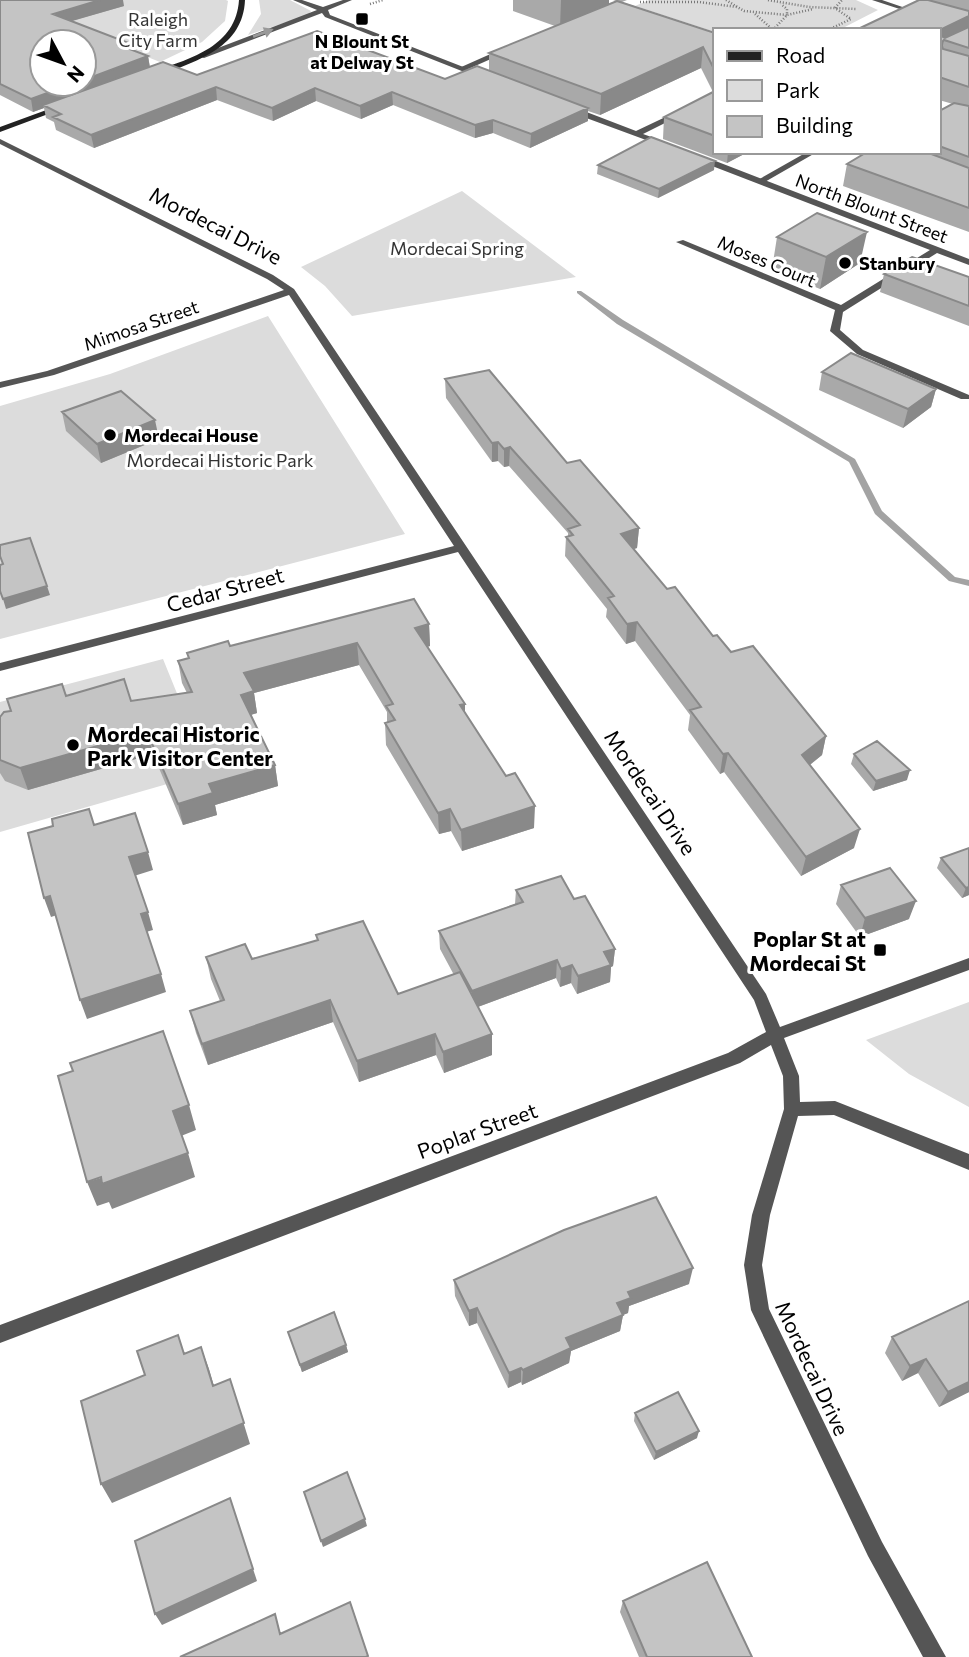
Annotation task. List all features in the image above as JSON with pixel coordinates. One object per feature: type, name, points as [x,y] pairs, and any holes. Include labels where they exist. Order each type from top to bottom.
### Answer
[{"type":"main road","points":[[149,76],[201,56],[238,24],[243,13],[242,0]]},
{"type":"main road","points":[[0,130],[72,104]]},
{"type":"street","points":[[296,0],[324,10],[327,16],[492,79]]},
{"type":"street","points":[[201,56],[349,0]]},
{"type":"street","points":[[875,0],[932,17]]},
{"type":"street","points":[[892,14],[914,3]]},
{"type":"street","points":[[463,68],[510,49]]},
{"type":"street","points":[[565,107],[674,148]]},
{"type":"street","points":[[637,134],[690,109]]},
{"type":"street","name":"Mordecai Drive","points":[[0,141],[270,277],[291,291],[761,998],[791,1076],[792,1109],[761,1215],[753,1265],[760,1311],[875,1549],[935,1657]]},
{"type":"street","name":"North Blount Street","points":[[686,153],[969,262]]},
{"type":"street","points":[[760,181],[809,154]]},
{"type":"street","name":"Moses Court","points":[[680,242],[842,309]]},
{"type":"street","points":[[936,250],[842,309],[835,331],[860,352],[965,397]]},
{"type":"street","name":"Mimosa Street","points":[[0,385],[50,373],[291,291]]},
{"type":"street","name":"Cedar Street","points":[[0,667],[460,548]]},
{"type":"street","name":"Poplar Street","points":[[0,1334],[734,1058],[775,1035],[969,964]]},
{"type":"street","points":[[792,1109],[835,1108],[969,1162]]},
{"type":"path","points":[[726,0],[737,7]]},
{"type":"path","points":[[768,0],[821,8],[859,9]]},
{"type":"path","points":[[835,8],[842,0]]},
{"type":"path","points":[[640,2],[699,2],[737,7],[751,12],[786,15],[821,8]]},
{"type":"path","points":[[774,28],[786,15],[787,9],[780,3]]},
{"type":"path","points":[[832,28],[851,19],[835,8]]},
{"type":"path","points":[[751,12],[772,28]]},
{"type":"green space","name":"Raleigh City Farm","points":[[70,0],[228,1],[225,21],[202,42],[160,62],[98,37],[98,28],[75,28],[53,19]]},
{"type":"green space","points":[[259,0],[290,0],[311,11],[308,15],[248,35],[261,14]]},
{"type":"green space","points":[[649,0],[856,0],[878,10],[843,28],[713,28],[713,31],[635,6]]},
{"type":"green space","name":"Mordecai Spring","points":[[462,191],[576,277],[352,316],[325,286],[301,267]]},
{"type":"green space","name":"Mordecai Historic Park","points":[[268,316],[405,534],[0,639],[0,406],[110,374]]},
{"type":"green space","points":[[163,659],[209,772],[0,832],[0,702]]},
{"type":"green space","points":[[969,1002],[969,1107],[909,1074],[866,1040]]},
{"type":"building","points":[[0,0],[100,0],[53,14],[90,28],[28,28],[28,98],[0,84]]},
{"type":"building","points":[[919,0],[969,11],[969,16],[942,29],[941,36],[941,28],[860,28]]},
{"type":"building","points":[[617,1],[713,32],[713,67],[703,47],[601,94],[489,53]]},
{"type":"building","points":[[969,27],[969,48],[944,40],[941,43],[941,36],[945,38]]},
{"type":"building","points":[[98,31],[126,42],[119,45],[148,56],[98,75]]},
{"type":"building","points":[[317,31],[445,79],[477,66],[588,108],[531,134],[493,120],[475,125],[392,92],[360,106],[315,88],[272,108],[216,87],[91,135],[53,117],[61,114],[43,105],[63,98],[98,98],[98,85],[163,62],[197,75]]},
{"type":"building","points":[[941,43],[943,49],[969,56],[969,87],[941,78]]},
{"type":"building","points":[[713,92],[713,135],[664,117]]},
{"type":"building","points":[[954,103],[969,106],[969,157],[941,147],[941,110]]},
{"type":"building","points":[[651,137],[715,161],[659,189],[598,165]]},
{"type":"building","points":[[864,154],[931,154],[969,168],[969,208],[847,164]]},
{"type":"building","points":[[817,213],[867,232],[826,257],[777,237]]},
{"type":"building","points":[[912,257],[969,277],[969,306],[884,274]]},
{"type":"building","points":[[851,353],[936,389],[908,409],[822,372]]},
{"type":"building","points":[[489,370],[567,463],[580,460],[639,528],[621,534],[667,589],[675,587],[713,636],[717,635],[731,652],[753,646],[826,736],[802,755],[860,829],[806,857],[728,753],[723,754],[690,710],[701,707],[637,622],[627,624],[608,598],[614,596],[566,537],[573,535],[568,529],[580,525],[510,447],[504,449],[498,442],[492,443],[445,379]]},
{"type":"building","points":[[121,391],[155,420],[97,444],[62,412]]},
{"type":"building","points":[[30,538],[47,586],[3,599],[0,591],[0,565],[3,564],[0,545]]},
{"type":"building","points":[[414,599],[429,624],[415,628],[465,704],[460,705],[506,776],[515,773],[535,806],[461,830],[450,809],[438,813],[385,723],[395,720],[386,706],[393,704],[357,643],[244,673],[254,691],[241,695],[275,765],[209,784],[213,793],[178,804],[147,732],[20,768],[0,760],[0,717],[4,712],[11,711],[7,699],[62,684],[66,696],[124,679],[131,701],[192,692],[178,661],[189,658],[187,653],[228,641],[230,646]]},
{"type":"building","points":[[877,741],[910,770],[876,781],[854,754]]},
{"type":"building","points":[[89,809],[94,825],[135,813],[148,852],[129,857],[148,912],[141,914],[161,974],[80,1000],[50,896],[44,898],[28,833],[53,826],[52,819]]},
{"type":"building","points":[[969,848],[969,887],[966,888],[941,858]]},
{"type":"building","points":[[890,868],[916,901],[865,918],[841,885]]},
{"type":"building","points":[[561,876],[574,899],[585,896],[615,949],[604,952],[611,965],[578,976],[572,965],[561,969],[557,960],[472,991],[439,931],[523,902],[516,890]]},
{"type":"building","points":[[363,921],[398,994],[460,972],[492,1034],[443,1052],[435,1034],[357,1061],[330,1000],[202,1044],[190,1011],[224,1000],[206,957],[245,944],[252,959],[318,940],[316,935]]},
{"type":"building","points":[[163,1031],[189,1105],[173,1111],[188,1153],[102,1184],[101,1177],[87,1182],[58,1076],[73,1071],[70,1063]]},
{"type":"building","points":[[656,1197],[693,1268],[628,1292],[631,1298],[617,1303],[623,1315],[566,1338],[571,1348],[523,1370],[521,1368],[509,1373],[477,1308],[469,1311],[454,1280],[564,1230]]},
{"type":"building","points":[[969,1301],[969,1382],[948,1392],[926,1359],[910,1366],[892,1337]]},
{"type":"building","points":[[334,1312],[346,1345],[300,1365],[288,1332]]},
{"type":"building","points":[[178,1335],[184,1354],[201,1347],[213,1386],[230,1379],[244,1423],[101,1484],[81,1401],[145,1375],[137,1351]]},
{"type":"building","points":[[678,1392],[699,1431],[656,1452],[635,1413]]},
{"type":"building","points":[[347,1472],[365,1519],[321,1541],[304,1492]]},
{"type":"building","points":[[230,1498],[253,1569],[155,1614],[135,1541]]},
{"type":"building","points":[[707,1562],[752,1657],[647,1657],[623,1601]]},
{"type":"building","points":[[350,1602],[368,1656],[366,1657],[180,1657],[275,1614],[280,1634]]},
{"type":"waterway","points":[[579,292],[620,322],[852,461],[878,512],[952,579],[969,583]]},
{"type":"place","name":"N Blount St at Delway St","points":[[362,19]]},
{"type":"place","name":"Stanbury","points":[[845,263]]},
{"type":"place","name":"Mordecai House","points":[[110,435]]},
{"type":"place","name":"Mordecai Historic Park Visitor Center","points":[[73,745]]},
{"type":"place","name":"Poplar St at Mordecai St","points":[[880,950]]}]
